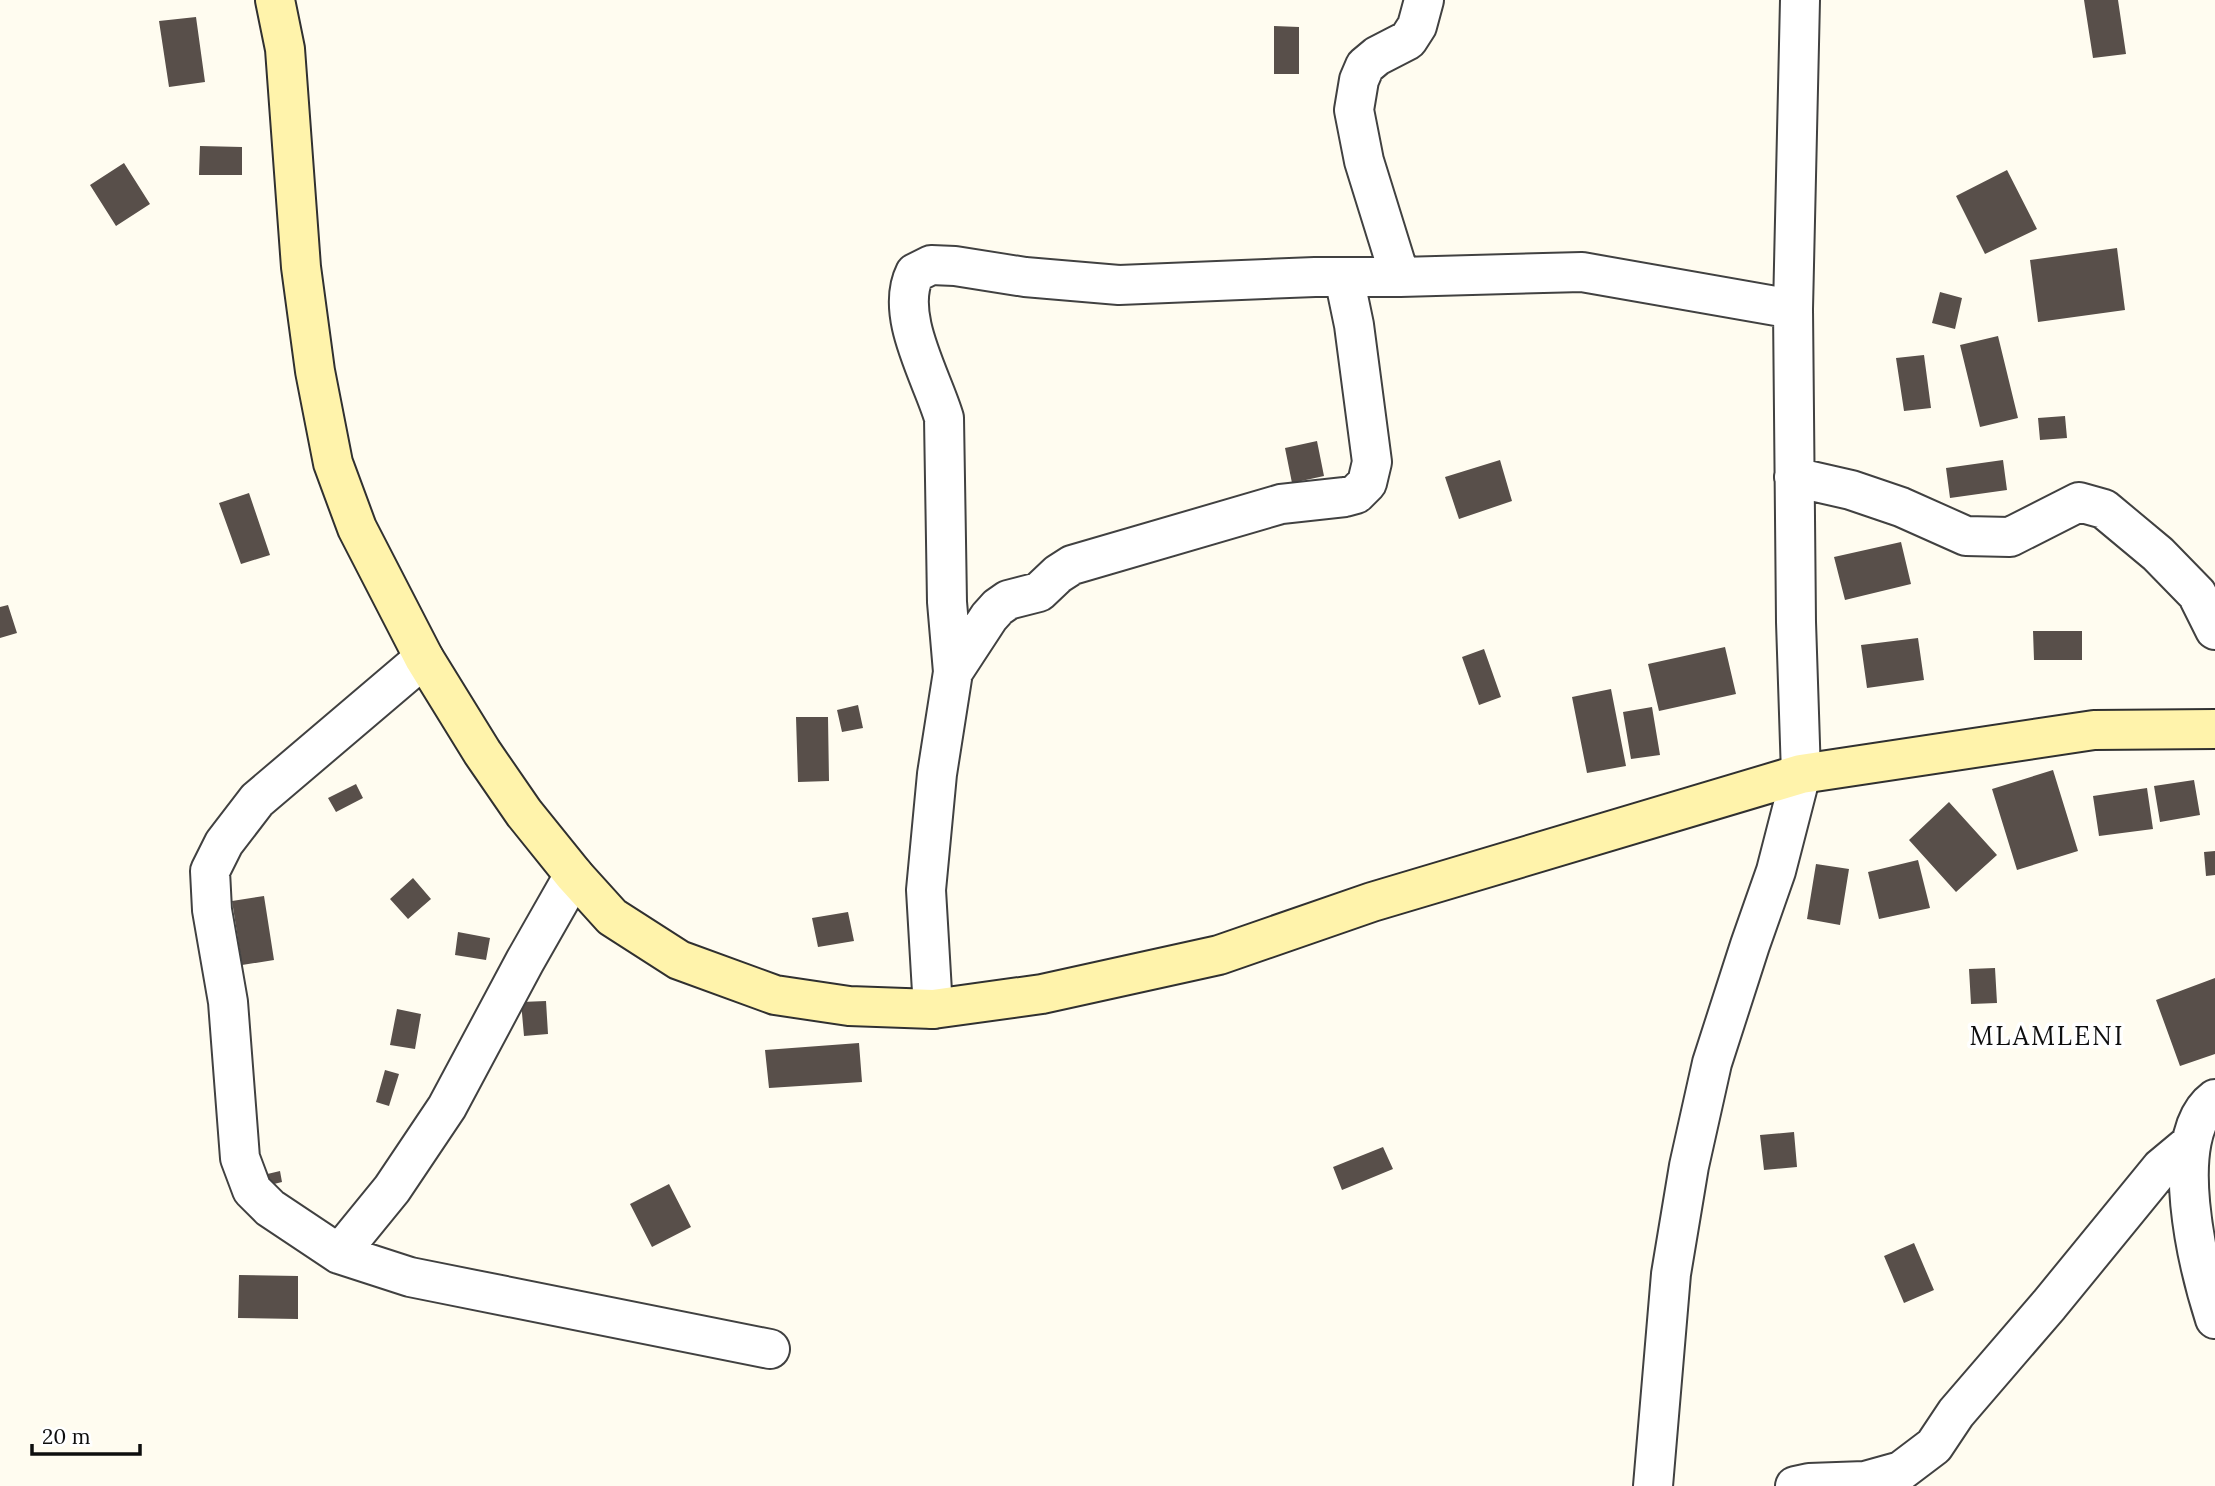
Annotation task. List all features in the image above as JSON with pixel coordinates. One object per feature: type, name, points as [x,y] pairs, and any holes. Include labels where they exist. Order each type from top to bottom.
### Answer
[{"type":"main road","points":[[275,0],[285,49],[301,267],[315,371],[333,463],[357,528],[424,658],[482,752],[524,813],[574,875],[612,916],[679,960],[775,995],[849,1006],[933,1009],[1042,994],[1219,955],[1384,898],[1801,774],[2094,730],[2215,729]]},
{"type":"street","points":[[1400,277],[1364,161],[1353,110],[1359,80],[1365,66],[1377,56],[1408,40],[1417,26],[1424,0]]},
{"type":"street","points":[[1653,1486],[1671,1274],[1689,1166],[1712,1063],[1749,945],[1776,871],[1801,774],[1793,309],[1800,0]]},
{"type":"street","points":[[933,1009],[926,890],[937,775],[953,672],[946,575],[944,418],[914,332],[909,306],[909,284],[915,273],[932,265],[955,266],[1025,277],[1119,285],[1582,272],[1793,309]]},
{"type":"street","points":[[953,672],[998,607],[1008,600],[1039,592],[1072,565],[1281,504],[1346,498],[1356,494],[1367,483],[1372,462],[1354,325],[1344,277]]},
{"type":"street","points":[[1794,477],[1851,489],[1966,536],[2010,537],[2079,502],[2104,509],[2158,554],[2197,594],[2215,630]]},
{"type":"street","points":[[424,658],[257,800],[224,843],[210,871],[212,911],[228,1002],[240,1158],[252,1190],[270,1208],[339,1254],[410,1277],[770,1349]]},
{"type":"street","points":[[339,1254],[392,1189],[447,1107],[574,875]]},
{"type":"street","points":[[2215,1099],[2206,1106],[2198,1119],[2191,1143],[2191,1225],[2215,1320]]},
{"type":"street","points":[[1795,1486],[1865,1481],[1901,1471],[1934,1446],[1956,1413],[2161,1168],[2191,1143]]},
{"type":"building","points":[[2084,0],[2118,0],[2126,54],[2093,58]]},
{"type":"building","points":[[196,17],[205,82],[169,87],[159,21]]},
{"type":"building","points":[[1274,26],[1299,27],[1299,74],[1274,74]]},
{"type":"building","points":[[200,146],[242,147],[242,175],[199,175]]},
{"type":"building","points":[[124,163],[150,204],[116,226],[90,185]]},
{"type":"building","points":[[2007,170],[2037,229],[1985,254],[1956,196]]},
{"type":"building","points":[[2117,248],[2125,310],[2038,322],[2030,260]]},
{"type":"building","points":[[1940,292],[1962,298],[1955,329],[1932,323]]},
{"type":"building","points":[[1998,336],[2018,418],[1980,427],[1960,345]]},
{"type":"building","points":[[1924,355],[1931,408],[1904,411],[1896,358]]},
{"type":"building","points":[[2065,416],[2067,438],[2040,440],[2038,418]]},
{"type":"building","points":[[1317,441],[1324,476],[1292,483],[1285,448]]},
{"type":"building","points":[[1500,460],[1512,501],[1459,519],[1445,477]]},
{"type":"building","points":[[2003,460],[2007,490],[1950,498],[1946,468]]},
{"type":"building","points":[[249,493],[270,555],[241,564],[219,503]]},
{"type":"building","points":[[1901,542],[1911,584],[1845,600],[1834,557]]},
{"type":"building","points":[[8,605],[17,633],[0,638],[0,607]]},
{"type":"building","points":[[2033,631],[2082,631],[2082,660],[2034,660]]},
{"type":"building","points":[[1918,638],[1924,680],[1867,688],[1861,645]]},
{"type":"building","points":[[1725,647],[1736,694],[1659,711],[1648,664]]},
{"type":"building","points":[[1484,649],[1501,697],[1479,705],[1462,657]]},
{"type":"building","points":[[1611,689],[1626,766],[1587,773],[1572,697]]},
{"type":"building","points":[[858,705],[863,728],[842,732],[837,710]]},
{"type":"building","points":[[1652,707],[1660,755],[1631,759],[1623,712]]},
{"type":"building","points":[[796,717],[828,717],[829,781],[798,782]]},
{"type":"building","points":[[2053,770],[2078,851],[2017,870],[1992,789]]},
{"type":"building","points":[[2194,780],[2200,815],[2160,822],[2154,786]]},
{"type":"building","points":[[356,784],[363,798],[336,812],[328,798]]},
{"type":"building","points":[[2147,788],[2153,829],[2099,836],[2093,796]]},
{"type":"building","points":[[1949,802],[1997,855],[1956,892],[1909,840]]},
{"type":"building","points":[[2215,851],[2215,875],[2206,876],[2204,852]]},
{"type":"building","points":[[1918,860],[1930,908],[1879,919],[1868,872]]},
{"type":"building","points":[[1816,864],[1849,869],[1840,925],[1807,919]]},
{"type":"building","points":[[413,878],[431,899],[408,919],[390,899]]},
{"type":"building","points":[[264,896],[274,960],[242,965],[232,901]]},
{"type":"building","points":[[848,912],[854,941],[818,947],[812,918]]},
{"type":"building","points":[[458,932],[490,938],[486,960],[455,955]]},
{"type":"building","points":[[1995,968],[1997,1003],[1971,1004],[1969,969]]},
{"type":"building","points":[[2215,978],[2215,1054],[2180,1066],[2156,1000]]},
{"type":"building","points":[[546,1001],[548,1034],[524,1036],[521,1002]]},
{"type":"building","points":[[397,1009],[421,1014],[415,1049],[390,1045]]},
{"type":"building","points":[[859,1043],[862,1082],[769,1088],[765,1050]]},
{"type":"building","points":[[385,1070],[399,1074],[389,1106],[376,1102]]},
{"type":"building","points":[[1794,1132],[1797,1167],[1764,1170],[1760,1135]]},
{"type":"building","points":[[1383,1147],[1393,1169],[1342,1190],[1333,1167]]},
{"type":"building","points":[[280,1171],[282,1182],[262,1187],[259,1176]]},
{"type":"building","points":[[669,1184],[691,1227],[652,1247],[630,1204]]},
{"type":"building","points":[[1914,1243],[1934,1290],[1904,1303],[1884,1256]]},
{"type":"building","points":[[239,1275],[298,1276],[298,1319],[238,1318]]},
{"type":"district","name":"MLAMLENI","points":[[2047,1035]]}]
